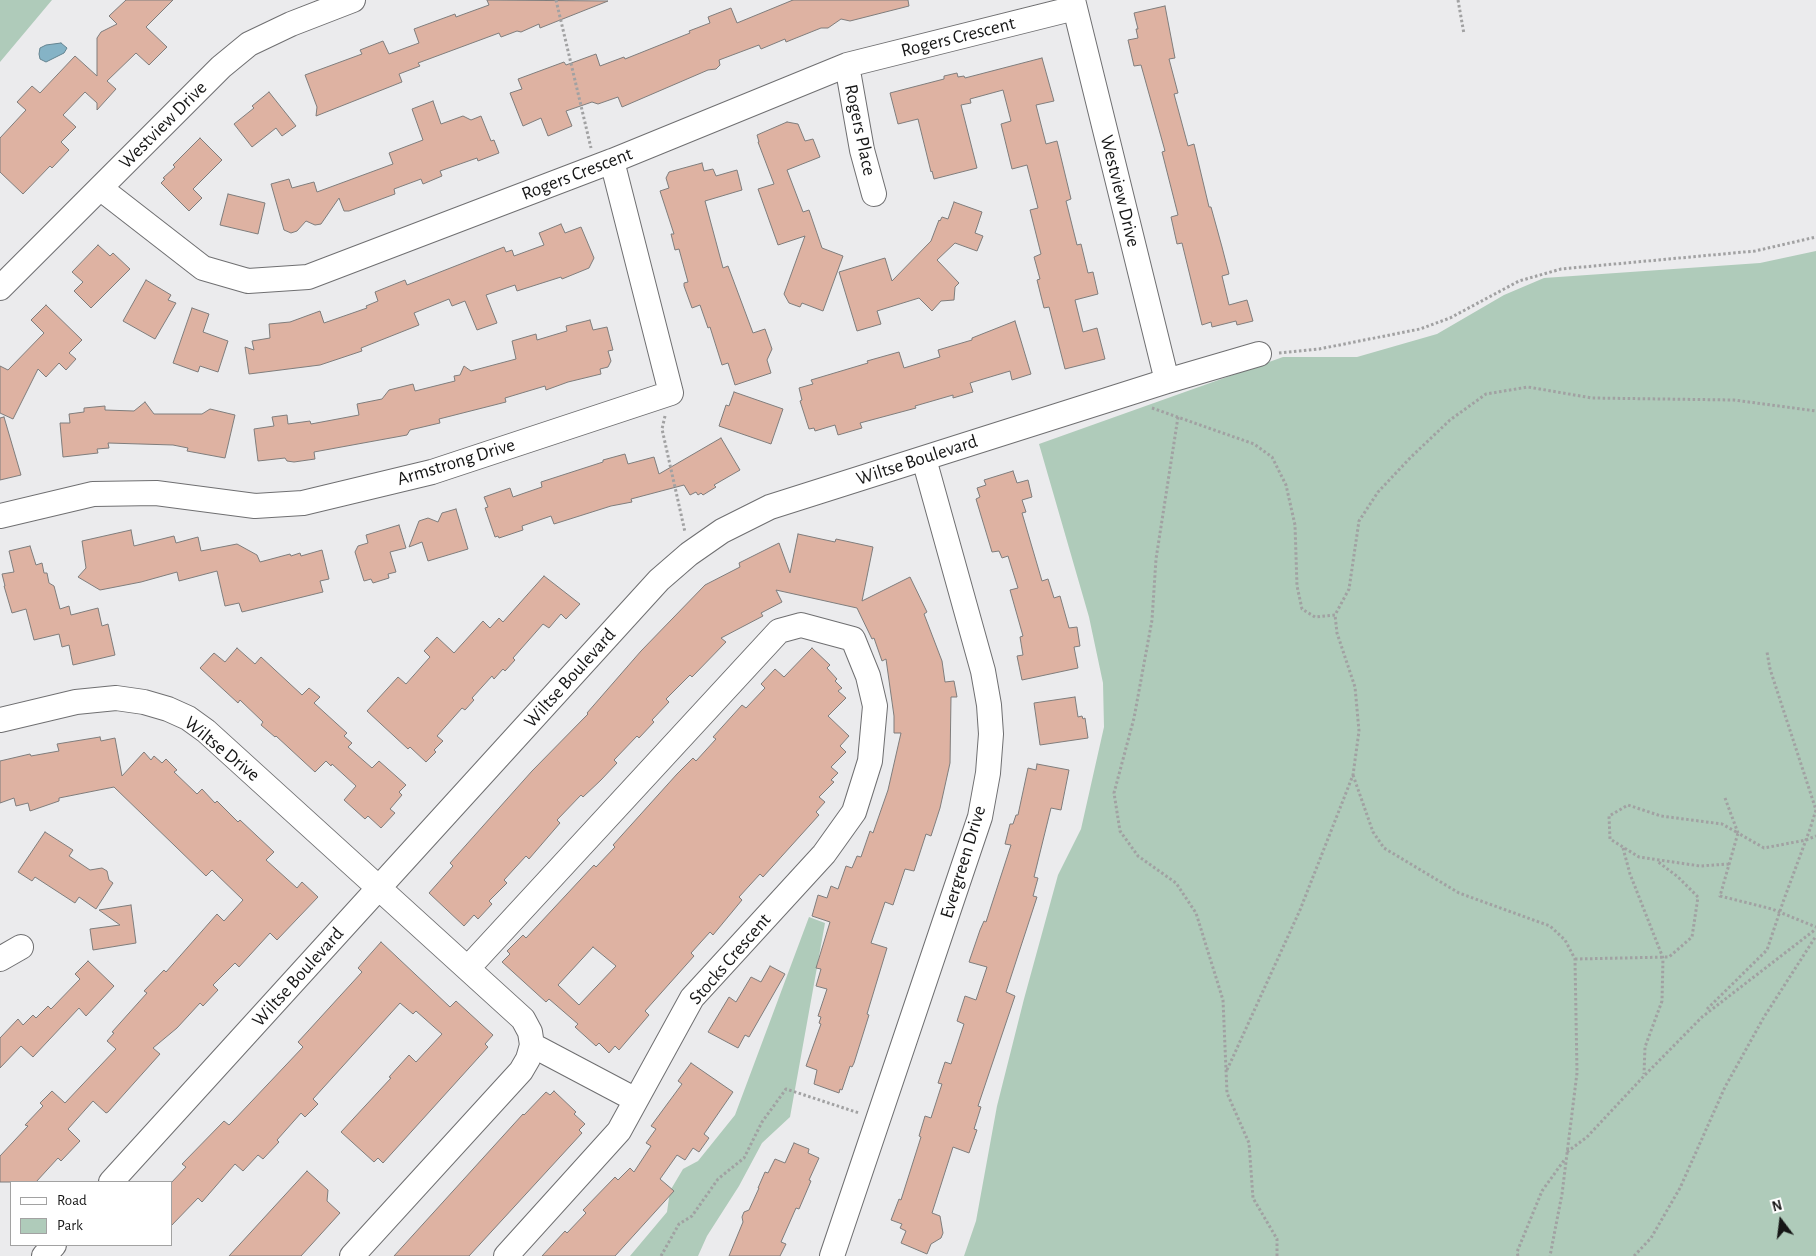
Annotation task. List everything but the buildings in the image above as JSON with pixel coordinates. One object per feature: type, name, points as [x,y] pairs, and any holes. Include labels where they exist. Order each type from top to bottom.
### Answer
[{"type":"street","name":"Westview Drive","points":[[0,288],[221,67],[249,44],[291,24],[353,0]]},
{"type":"street","name":"Westview Drive","points":[[1074,4],[1167,381]]},
{"type":"street","name":"Rogers Crescent","points":[[100,188],[203,268],[248,281],[308,277],[604,164],[847,65],[1074,4]]},
{"type":"street","name":"Rogers Place","points":[[847,65],[862,150],[874,194]]},
{"type":"street","points":[[604,164],[671,394]]},
{"type":"street","points":[[1167,381],[1259,354]]},
{"type":"street","name":"Wiltse Boulevard","points":[[112,1181],[659,580],[689,554],[722,531],[770,507],[1167,381]]},
{"type":"street","name":"Armstrong Drive","points":[[0,516],[93,494],[156,493],[256,506],[303,503],[432,472],[671,394]]},
{"type":"street","name":"Evergreen Drive","points":[[832,1256],[980,817],[988,773],[989,705],[984,672],[924,459]]},
{"type":"street","name":"Stocks Crescent","points":[[468,968],[778,630],[801,624],[853,639],[868,676],[875,706],[870,761],[854,812],[824,854],[692,998],[619,1131],[506,1256]]},
{"type":"street","name":"Wiltse Drive","points":[[0,720],[76,702],[116,698],[144,702],[168,709],[188,718],[206,731],[379,888]]},
{"type":"street","points":[[352,1256],[521,1071],[528,1059],[532,1045],[530,1032],[523,1019],[379,888]]},
{"type":"street","points":[[0,959],[21,947]]},
{"type":"street","points":[[532,1045],[636,1100]]},
{"type":"street","points":[[44,1256],[53,1246]]},
{"type":"path","points":[[556,0],[604,164]]},
{"type":"path","points":[[1458,0],[1464,34]]},
{"type":"path","points":[[1259,354],[1319,349],[1420,329],[1450,318],[1519,281],[1561,269],[1755,251],[1816,236]]},
{"type":"path","points":[[1226,1072],[1300,910],[1353,775],[1359,731],[1355,687],[1337,633],[1335,615],[1349,590],[1359,521],[1378,492],[1450,420],[1486,394],[1528,387],[1592,398],[1734,400],[1816,411]]},
{"type":"path","points":[[671,394],[662,429],[689,554]]},
{"type":"path","points":[[1119,396],[1254,444],[1272,457],[1286,485],[1296,525],[1296,586],[1302,609],[1315,617],[1335,615]]},
{"type":"path","points":[[1178,418],[1156,559],[1152,620],[1134,718],[1114,793],[1120,831],[1138,856],[1176,882],[1196,914],[1223,1000],[1227,1093],[1249,1143],[1253,1198],[1277,1239],[1277,1256]]},
{"type":"path","points":[[1707,1009],[1768,950],[1816,810],[1770,669],[1767,652]]},
{"type":"path","points":[[1353,775],[1373,832],[1384,848],[1459,893],[1550,926],[1565,940],[1575,959],[1577,1072],[1562,1194],[1550,1256]]},
{"type":"path","points":[[1567,1152],[1587,1137],[1702,1017],[1816,928],[1780,912],[1720,896],[1738,833],[1725,798]]},
{"type":"path","points":[[1729,864],[1700,866],[1639,857],[1610,839],[1608,816],[1628,805],[1661,816],[1722,824],[1764,848],[1806,840],[1816,836]]},
{"type":"path","points":[[1623,848],[1630,874],[1663,958],[1662,1001],[1645,1047],[1644,1076]]},
{"type":"path","points":[[1575,959],[1669,958],[1692,937],[1698,897],[1678,877],[1656,860]]},
{"type":"path","points":[[1634,1256],[1651,1238],[1675,1196],[1725,1087],[1764,1017],[1816,936]]},
{"type":"path","points":[[661,1256],[679,1224],[692,1216],[718,1178],[744,1158],[762,1122],[786,1089],[879,1120]]},
{"type":"path","points":[[1518,1256],[1542,1191],[1566,1157]]},
{"type":"green space","points":[[0,0],[52,0],[0,62]]},
{"type":"green space","points":[[1816,251],[1816,1256],[964,1256],[976,1221],[997,1106],[1024,999],[1058,875],[1081,829],[1104,727],[1103,683],[1089,617],[1039,444],[1283,357],[1357,357],[1437,334],[1504,295],[1544,278],[1760,263]]},
{"type":"green space","points":[[809,917],[825,923],[790,1117],[762,1143],[739,1186],[707,1236],[698,1256],[630,1256],[667,1212],[670,1191],[683,1169],[698,1161],[735,1115]]},
{"type":"water","points":[[61,43],[67,48],[64,53],[46,62],[40,59],[40,48],[46,45]]}]
